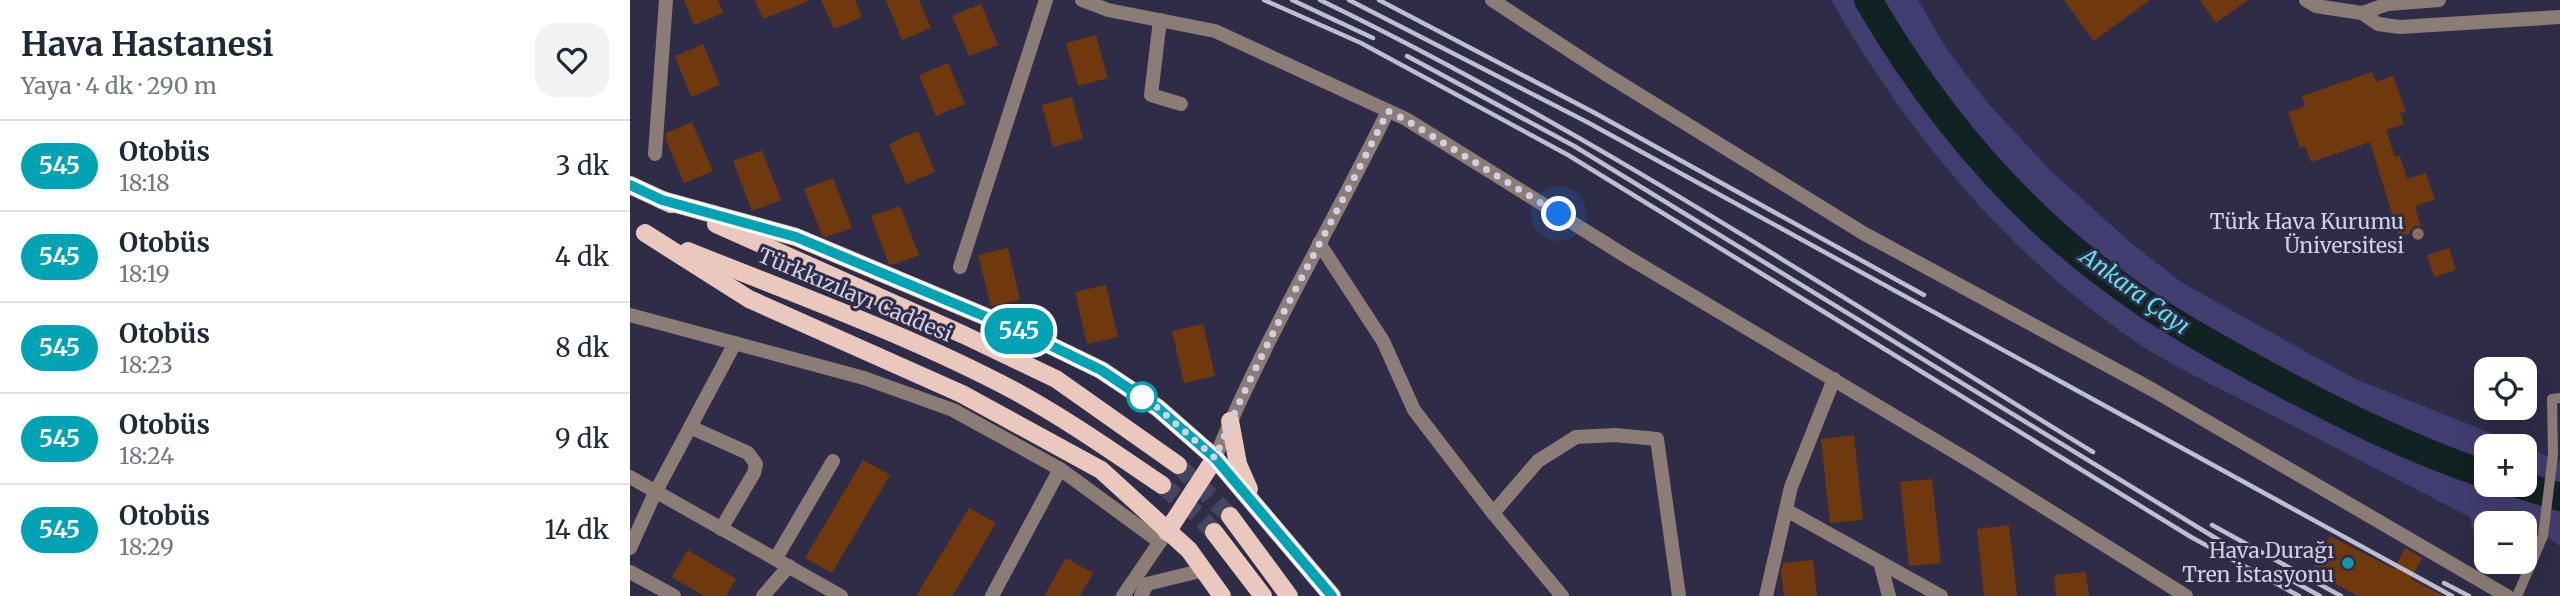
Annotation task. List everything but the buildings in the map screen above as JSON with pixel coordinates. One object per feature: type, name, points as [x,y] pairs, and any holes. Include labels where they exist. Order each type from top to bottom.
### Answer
[{"type":"main road","name":"Türkkızılayı Caddesi","points":[[630,185],[1056,379],[1178,465]]},
{"type":"main road","points":[[662,200],[796,237],[1027,334],[1101,370],[1158,408],[1215,458],[1332,596]]},
{"type":"main road","name":"Türkkızılayı Caddesi","points":[[638,230],[927,349],[1013,390],[1082,430],[1162,485]]},
{"type":"main road","points":[[638,230],[749,299],[962,394],[1101,470],[1163,537],[1189,550],[1222,596]]},
{"type":"main road","points":[[1230,421],[1238,464],[1254,502]]},
{"type":"main road","points":[[1163,537],[1215,458]]},
{"type":"main road","points":[[1230,516],[1289,596]]},
{"type":"main road","points":[[1214,532],[1263,596]]},
{"type":"street","points":[[655,154],[666,0]]},
{"type":"street","points":[[960,267],[1046,0]]},
{"type":"street","points":[[1082,0],[1108,10],[1215,31],[1406,120],[1975,464],[2186,596]]},
{"type":"street","points":[[1492,0],[1863,233],[2153,390],[2507,596]]},
{"type":"street","points":[[2306,0],[2316,6],[2362,13],[2378,24],[2400,27],[2560,17]]},
{"type":"street","points":[[2362,13],[2388,4],[2439,0]]},
{"type":"street","points":[[1160,20],[1151,95],[1181,104]]},
{"type":"street","points":[[1215,458],[1230,421],[1388,111]]},
{"type":"street","points":[[1319,243],[1383,341],[1414,410],[1493,513],[1562,596]]},
{"type":"street","points":[[630,315],[864,378],[953,410],[1059,469],[1163,537],[1123,596]]},
{"type":"street","points":[[630,548],[655,493],[735,343]]},
{"type":"street","points":[[1766,596],[1791,487],[1833,379]]},
{"type":"street","points":[[2517,596],[2543,531],[2553,455],[2552,399],[2560,398]]},
{"type":"street","points":[[690,428],[748,453],[756,464],[754,473],[720,529]]},
{"type":"street","points":[[1493,513],[1538,461],[1576,437],[1615,435],[1657,439],[1679,596]]},
{"type":"street","points":[[763,596],[783,562],[832,461]]},
{"type":"street","points":[[992,596],[1059,469]]},
{"type":"street","points":[[630,477],[842,596]]},
{"type":"street","points":[[1786,510],[1941,596]]},
{"type":"street","points":[[1880,562],[1889,596]]},
{"type":"street","points":[[1140,596],[1147,584],[1203,570]]},
{"type":"street","points":[[630,572],[674,596]]},
{"type":"shaded area","points":[[1831,0],[1918,0],[1946,48],[1986,101],[2051,171],[2131,243],[2181,282],[2353,378],[2493,434],[2474,434],[2474,497],[2537,497],[2537,452],[2560,461],[2560,546],[2537,532],[2537,511],[2474,511],[2472,529],[2470,517],[2182,369],[2136,342],[2089,308],[2003,230],[1927,144],[1861,50]]},
{"type":"waterway","name":"Ankara Çayı","points":[[1868,0],[1893,41],[1948,119],[2011,191],[2081,256],[2155,310],[2269,376],[2376,430],[2474,471]]},
{"type":"waterway","name":"Ankara Çayı","points":[[2537,490],[2560,497]]},
{"type":"tunnel","points":[[1178,465],[1230,516]]},
{"type":"tunnel","points":[[1162,485],[1214,532]]},
{"type":"railway","points":[[1264,0],[1361,43],[1568,155],[2191,537],[2299,596]]},
{"type":"railway","points":[[1292,0],[1373,38]]},
{"type":"railway","points":[[1320,0],[1420,50],[1615,159],[2093,452]]},
{"type":"railway","points":[[1349,0],[1587,122],[2452,596]]},
{"type":"railway","points":[[1379,0],[1593,112],[1924,295]]},
{"type":"railway","points":[[1407,56],[1574,146],[2222,542]]},
{"type":"railway","points":[[2212,525],[2341,596]]},
{"type":"railway","points":[[2289,579],[2320,596]]},
{"type":"railway","points":[[2444,583],[2469,596]]},
{"type":"bus line","name":"545","points":[[630,185],[662,200],[796,237],[1027,334],[1101,370],[1158,408],[1215,458],[1332,596]]},
{"type":"place","name":"Türk Hava Kurumu Üniversitesi","points":[[2418,234]]},
{"type":"place","name":"Hava Durağı Tren İstasyonu","points":[[2348,563]]},
{"type":"route","points":[[1142,397],[1139,395],[1158,408],[1215,458],[1230,421],[1289,300],[1388,111],[1559,214]]}]
